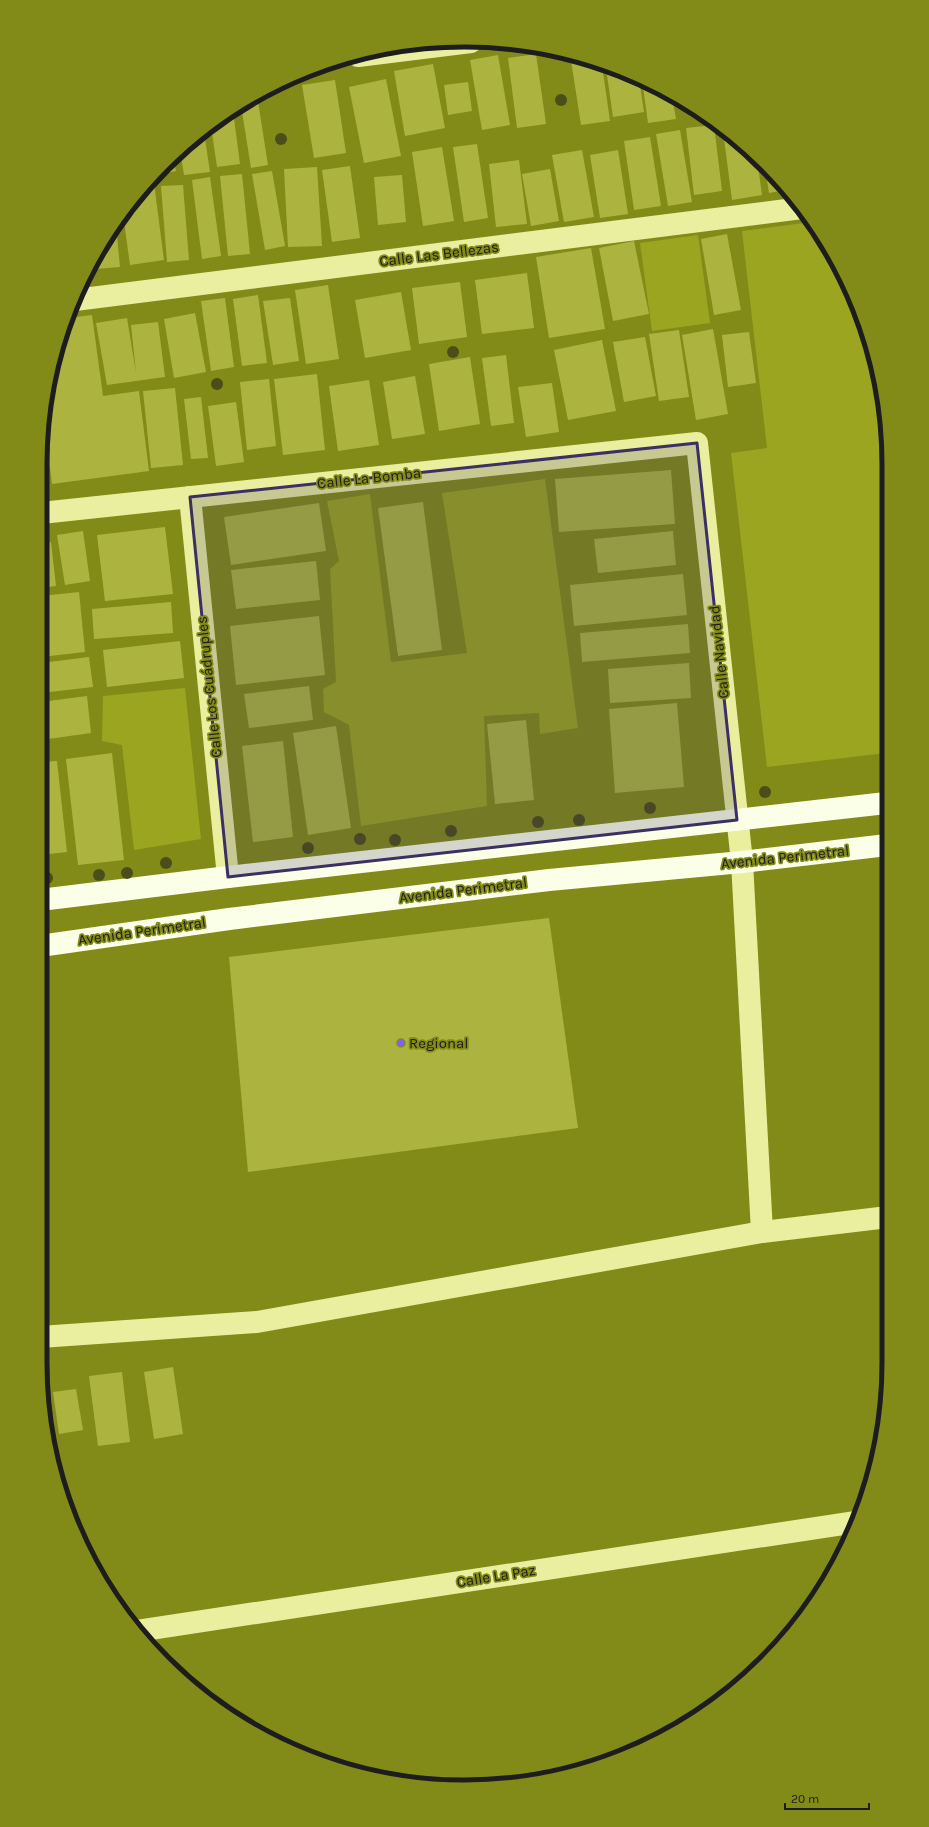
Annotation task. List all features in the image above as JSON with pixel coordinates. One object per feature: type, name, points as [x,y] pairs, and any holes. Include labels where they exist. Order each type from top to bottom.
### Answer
[{"type":"main road","points":[[47,899],[228,877],[882,803]]},
{"type":"main road","name":"Avenida Perimetral","points":[[47,945],[228,919],[541,881],[742,862],[882,846]]},
{"type":"street","name":"Calle Las Bellezas","points":[[82,299],[795,209]]},
{"type":"street","name":"Calle La Bomba","points":[[47,512],[697,442]]},
{"type":"street","name":"Calle Navidad","points":[[697,442],[742,862],[762,1232]]},
{"type":"street","name":"Calle Los Cuádruples","points":[[190,497],[228,877]]},
{"type":"street","points":[[47,1337],[256,1322],[762,1232],[882,1218]]},
{"type":"street","name":"Calle La Paz","points":[[143,1629],[850,1523]]},
{"type":"highlighted area","points":[[697,443],[737,820],[228,877],[190,497]]},
{"type":"shaded area","points":[[805,223],[839,280],[860,330],[868,356],[878,410],[882,464],[882,753],[767,767],[731,453],[767,448],[742,231]]},
{"type":"shaded area","points":[[698,235],[710,323],[652,331],[640,243]]},
{"type":"shaded area","points":[[545,479],[578,728],[540,734],[539,713],[484,716],[487,806],[361,826],[349,725],[324,712],[323,689],[336,682],[330,569],[339,561],[327,501],[370,494],[391,662],[467,653],[442,493]]},
{"type":"shaded area","points":[[185,688],[201,839],[134,850],[122,745],[102,741],[103,696]]},
{"type":"building","points":[[536,54],[546,124],[517,128],[508,58]]},
{"type":"building","points":[[498,55],[510,125],[482,130],[470,60]]},
{"type":"building","points":[[571,61],[603,71],[610,121],[581,125]]},
{"type":"building","points":[[433,64],[445,128],[405,136],[394,71]]},
{"type":"building","points":[[607,72],[640,86],[644,112],[613,117]]},
{"type":"building","points":[[386,79],[401,156],[364,163],[349,87]]},
{"type":"building","points":[[335,80],[346,153],[314,158],[302,85]]},
{"type":"building","points":[[468,82],[472,111],[448,115],[444,85]]},
{"type":"building","points":[[643,87],[673,103],[676,119],[648,123]]},
{"type":"building","points":[[258,102],[268,165],[251,168],[242,112]]},
{"type":"building","points":[[234,117],[240,164],[217,167],[212,132]]},
{"type":"building","points":[[708,126],[715,130],[722,191],[694,195],[686,128]]},
{"type":"building","points":[[680,130],[692,202],[668,206],[656,134]]},
{"type":"building","points":[[205,137],[210,172],[184,175],[181,158]]},
{"type":"building","points":[[650,137],[661,206],[634,210],[624,141]]},
{"type":"building","points":[[724,137],[758,167],[762,195],[732,200]]},
{"type":"building","points":[[477,144],[488,218],[464,222],[453,147]]},
{"type":"building","points":[[442,147],[454,221],[423,226],[412,152]]},
{"type":"building","points":[[582,150],[594,217],[564,222],[552,155]]},
{"type":"building","points":[[618,150],[628,214],[600,218],[590,155]]},
{"type":"building","points":[[519,160],[527,224],[496,227],[489,164]]},
{"type":"building","points":[[174,164],[176,171],[165,173]]},
{"type":"building","points":[[350,166],[360,238],[332,242],[322,170]]},
{"type":"building","points":[[317,167],[322,246],[288,247],[284,169]]},
{"type":"building","points":[[550,169],[559,221],[531,226],[522,174]]},
{"type":"building","points":[[272,171],[285,246],[265,250],[252,174]]},
{"type":"building","points":[[242,174],[250,254],[228,256],[220,176]]},
{"type":"building","points":[[402,175],[406,222],[378,225],[374,177]]},
{"type":"building","points":[[766,176],[780,191],[769,193]]},
{"type":"building","points":[[210,177],[221,256],[202,259],[192,180]]},
{"type":"building","points":[[154,185],[164,260],[130,265],[124,223]]},
{"type":"building","points":[[183,185],[189,260],[167,262],[161,186]]},
{"type":"building","points":[[117,233],[120,267],[96,269]]},
{"type":"building","points":[[727,234],[741,310],[714,315],[701,239]]},
{"type":"building","points":[[634,241],[649,314],[613,321],[599,248]]},
{"type":"building","points":[[591,248],[605,329],[549,338],[536,257]]},
{"type":"building","points":[[527,273],[534,328],[482,334],[475,280]]},
{"type":"building","points":[[460,282],[467,337],[419,344],[412,288]]},
{"type":"building","points":[[328,285],[339,359],[306,364],[295,290]]},
{"type":"building","points":[[401,292],[411,350],[365,358],[355,300]]},
{"type":"building","points":[[258,295],[267,363],[242,366],[233,299]]},
{"type":"building","points":[[225,298],[234,367],[211,371],[201,301]]},
{"type":"building","points":[[290,298],[299,361],[273,365],[263,301]]},
{"type":"building","points":[[195,313],[206,372],[174,378],[164,319]]},
{"type":"building","points":[[92,315],[103,396],[139,391],[149,471],[52,484],[48,448],[51,410],[61,356],[74,317]]},
{"type":"building","points":[[127,318],[136,373],[131,325],[158,322],[165,377],[107,385],[96,323]]},
{"type":"building","points":[[713,329],[728,414],[696,420],[682,335]]},
{"type":"building","points":[[679,330],[689,397],[659,401],[649,334]]},
{"type":"building","points":[[749,332],[756,383],[728,387],[722,335]]},
{"type":"building","points":[[645,337],[656,396],[624,402],[613,342]]},
{"type":"building","points":[[602,340],[616,411],[568,420],[554,350]]},
{"type":"building","points":[[506,355],[514,423],[491,426],[482,358]]},
{"type":"building","points":[[470,357],[480,424],[439,431],[429,364]]},
{"type":"building","points":[[317,374],[325,450],[283,455],[274,379]]},
{"type":"building","points":[[415,376],[425,434],[392,439],[383,382]]},
{"type":"building","points":[[269,379],[276,446],[247,450],[240,382]]},
{"type":"building","points":[[369,380],[379,445],[338,451],[329,386]]},
{"type":"building","points":[[552,383],[559,432],[526,437],[518,387]]},
{"type":"building","points":[[175,388],[183,465],[151,468],[143,391]]},
{"type":"building","points":[[201,397],[208,458],[191,459],[184,399]]},
{"type":"building","points":[[236,402],[244,462],[216,466],[208,406]]},
{"type":"building","points":[[671,470],[675,524],[559,532],[555,479]]},
{"type":"building","points":[[423,502],[442,650],[398,656],[378,508]]},
{"type":"building","points":[[319,503],[326,551],[231,565],[224,517]]},
{"type":"building","points":[[165,527],[173,594],[105,601],[97,535]]},
{"type":"building","points":[[83,531],[90,581],[65,585],[57,535]]},
{"type":"building","points":[[673,531],[676,565],[598,573],[594,539]]},
{"type":"building","points":[[51,542],[56,586],[47,587],[47,543]]},
{"type":"building","points":[[316,561],[320,600],[236,609],[231,570]]},
{"type":"building","points":[[683,574],[687,615],[574,626],[570,585]]},
{"type":"building","points":[[79,592],[85,652],[47,656],[47,595]]},
{"type":"building","points":[[171,602],[173,633],[94,639],[92,609]]},
{"type":"building","points":[[319,616],[325,675],[236,685],[230,626]]},
{"type":"building","points":[[688,624],[690,653],[582,662],[580,633]]},
{"type":"building","points":[[180,641],[184,678],[107,687],[103,650]]},
{"type":"building","points":[[89,657],[93,687],[47,692],[47,662]]},
{"type":"building","points":[[689,663],[691,698],[610,703],[608,669]]},
{"type":"building","points":[[309,686],[313,720],[249,728],[244,694]]},
{"type":"building","points":[[87,696],[91,733],[47,739],[47,701]]},
{"type":"building","points":[[677,703],[684,787],[615,793],[609,709]]},
{"type":"building","points":[[526,720],[534,800],[495,804],[487,724]]},
{"type":"building","points":[[336,726],[351,828],[308,835],[293,733]]},
{"type":"building","points":[[283,741],[293,837],[253,842],[242,746]]},
{"type":"building","points":[[112,753],[124,860],[78,865],[66,759]]},
{"type":"building","points":[[57,761],[67,852],[47,854],[47,762]]},
{"type":"building","name":"Regional","points":[[549,918],[578,1128],[248,1172],[229,957]]},
{"type":"building","points":[[173,1367],[183,1434],[154,1439],[144,1372]]},
{"type":"building","points":[[122,1372],[130,1442],[98,1446],[89,1376]]},
{"type":"building","points":[[76,1389],[83,1430],[59,1434],[53,1392]]},
{"type":"place","name":"Regional","points":[[401,1043]]}]
